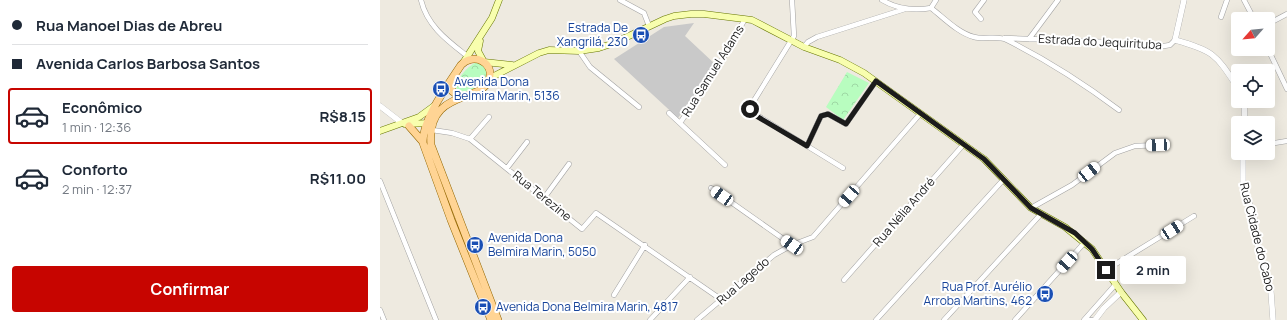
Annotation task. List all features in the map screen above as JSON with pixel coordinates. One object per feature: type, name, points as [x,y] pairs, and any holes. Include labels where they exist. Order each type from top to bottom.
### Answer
[{"type":"main road","points":[[491,317],[434,156],[431,145],[431,125],[437,104],[465,59],[481,37],[492,18],[499,0]]},
{"type":"main road","points":[[498,320],[491,317],[451,220],[424,143],[423,136],[443,107],[460,97],[484,88],[490,78],[513,65],[549,50],[579,51],[599,48],[614,43],[665,18],[691,14],[745,19],[762,24],[804,47],[853,66],[876,81],[984,159],[1031,208],[1065,227],[1085,242],[1092,249],[1115,284],[1143,320]]},
{"type":"main road","points":[[481,37],[478,51],[489,68],[490,78]]},
{"type":"main road","points":[[465,59],[513,65]]},
{"type":"main road","points":[[450,82],[452,91],[460,97]]},
{"type":"main road","points":[[380,131],[405,124],[424,114],[437,104]]},
{"type":"main road","points":[[405,124],[431,125]]},
{"type":"main road","points":[[405,124],[424,143]]},
{"type":"street","points":[[421,0],[429,19],[439,34],[465,59]]},
{"type":"street","points":[[620,0],[644,13],[649,26]]},
{"type":"street","points":[[792,0],[794,35],[750,107],[750,111],[843,168]]},
{"type":"street","points":[[882,0],[905,9]]},
{"type":"street","points":[[804,47],[808,42],[817,37],[905,9],[931,8],[936,0]]},
{"type":"street","points":[[981,19],[975,12],[984,0]]},
{"type":"street","points":[[1029,39],[1058,0]]},
{"type":"street","name":"Estrada do Jequirituba","points":[[931,8],[965,33],[973,37],[1133,43],[1158,46],[1170,45],[1175,40],[1184,0]]},
{"type":"street","points":[[1221,17],[1227,0]]},
{"type":"street","points":[[1244,0],[1250,12]]},
{"type":"street","points":[[1275,20],[1287,14]]},
{"type":"street","name":"Rua Samuel Adams","points":[[680,123],[728,51],[745,19]]},
{"type":"street","points":[[1005,38],[1076,78],[1118,110]]},
{"type":"street","points":[[1175,40],[1211,52],[1221,62],[1231,77]]},
{"type":"street","points":[[579,51],[590,67],[639,107]]},
{"type":"street","points":[[1271,56],[1287,89]]},
{"type":"street","points":[[807,146],[821,116],[828,114],[846,124],[876,81]]},
{"type":"street","points":[[380,106],[405,124]]},
{"type":"street","points":[[669,113],[725,165]]},
{"type":"street","name":"Rua Lagedo","points":[[697,320],[768,259],[792,245],[806,241],[816,234],[920,114]]},
{"type":"street","points":[[470,139],[489,117]]},
{"type":"street","name":"Rua Terezine","points":[[431,125],[470,139],[582,229],[596,213],[645,245],[722,300]]},
{"type":"street","points":[[1275,143],[1287,141]]},
{"type":"street","points":[[507,168],[527,142]]},
{"type":"street","name":"Rua Nélia André","points":[[844,280],[964,144]]},
{"type":"street","points":[[1031,208],[1072,186],[1115,153],[1135,146],[1158,145]]},
{"type":"street","name":"Rua Cidade do Cabo","points":[[1243,160],[1243,184],[1254,217],[1258,246],[1271,292],[1273,320]]},
{"type":"street","points":[[544,198],[570,164]]},
{"type":"street","points":[[876,320],[1004,179]]},
{"type":"street","points":[[380,180],[436,320]]},
{"type":"street","points":[[711,188],[792,245]]},
{"type":"street","points":[[944,320],[1041,214]]},
{"type":"street","points":[[1106,270],[1194,216]]},
{"type":"street","points":[[1015,320],[1085,242]]},
{"type":"street","points":[[614,295],[645,245]]},
{"type":"street","points":[[650,320],[690,277]]},
{"type":"street","points":[[1085,319],[1115,284]]},
{"type":"street","points":[[1085,319],[1093,320],[1121,292]]},
{"type":"street","points":[[380,310],[384,320]]},
{"type":"shaded area","points":[[694,23],[685,36],[716,65],[678,118],[614,59],[664,27]]},
{"type":"green space","points":[[478,62],[488,69],[487,82],[475,90],[458,92],[456,88],[458,80],[467,69],[474,63]]},
{"type":"green space","points":[[847,72],[869,83],[843,120],[826,107]]},
{"type":"place","name":"Estrada De Xangrilá, 230","points":[[641,35]]},
{"type":"place","name":"Avenida Dona Belmira Marin, 5136","points":[[441,89]]},
{"type":"place","name":"Avenida Dona Belmira Marin, 5050","points":[[475,245]]},
{"type":"place","name":"Rua Prof. Aurélio Arroba Martins, 462","points":[[1045,294]]},
{"type":"place","name":"Avenida Dona Belmira Marin, 4817","points":[[483,307]]},
{"type":"route","points":[[750,109],[753,114],[807,146],[818,121],[823,114],[828,114],[846,124],[851,119],[876,81],[984,159],[1031,208],[1075,233],[1092,249],[1106,270]]}]
